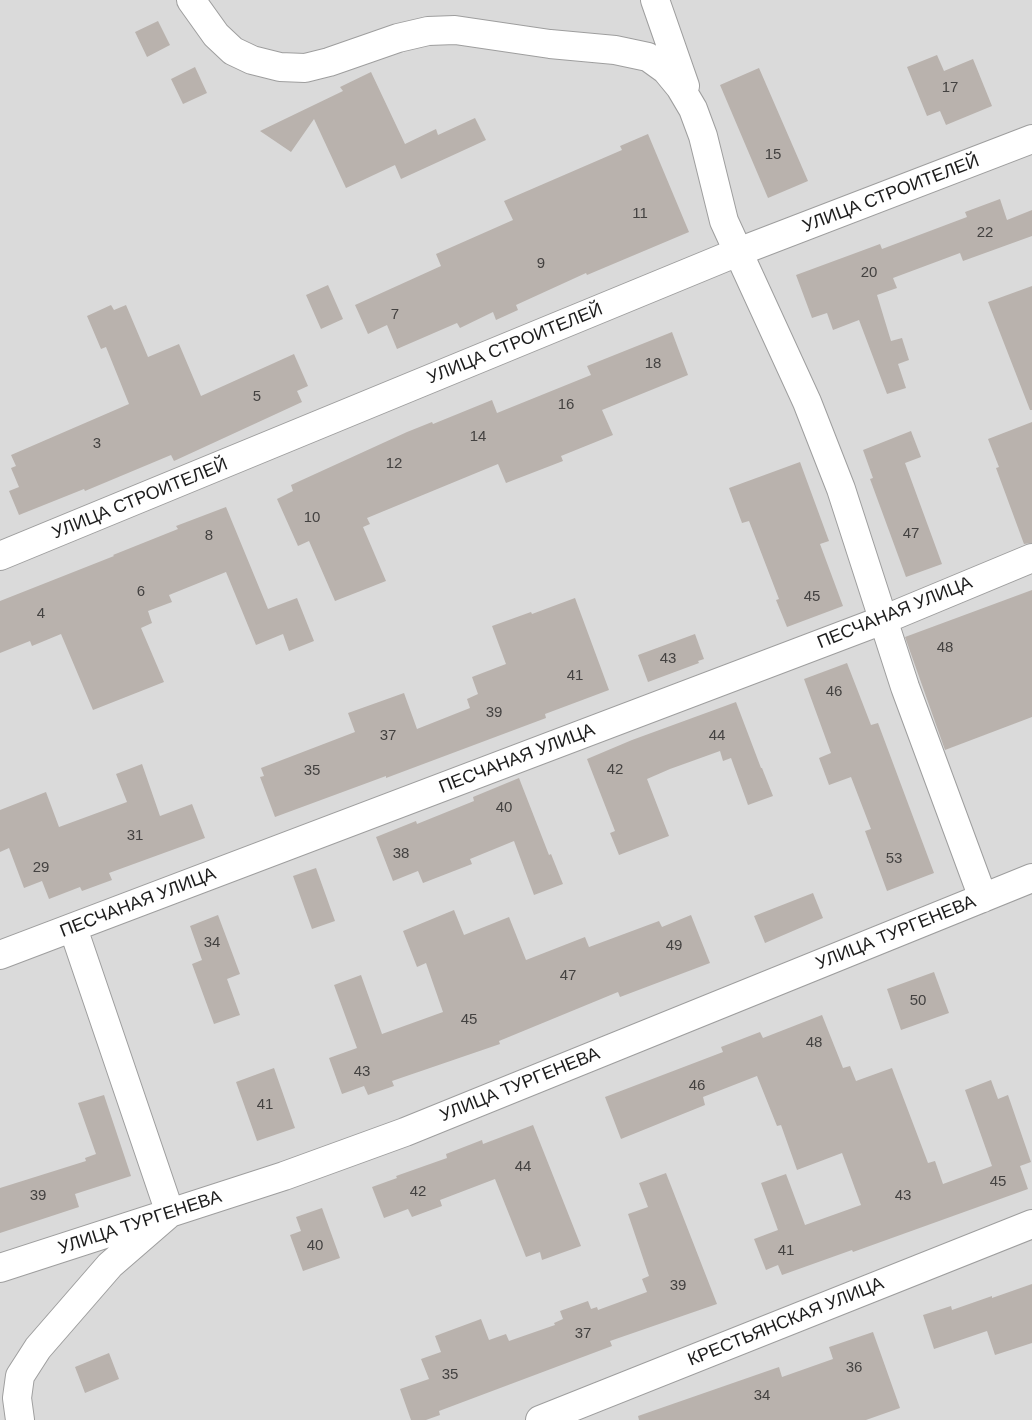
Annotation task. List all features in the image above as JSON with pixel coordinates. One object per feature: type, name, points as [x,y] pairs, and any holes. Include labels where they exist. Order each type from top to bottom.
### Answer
[{"type":"street","points":[[191,0],[216,35],[234,51],[252,60],[280,67],[305,68],[329,62],[398,38],[428,31],[455,30],[550,44],[615,50],[648,57],[666,70],[680,87],[693,109]]},
{"type":"street","points":[[654,0],[703,136],[724,221],[807,402],[840,489],[905,687],[983,898]]},
{"type":"street","name":"УЛИЦА СТРОИТЕЛЕЙ","points":[[0,556],[738,252],[1032,139]]},
{"type":"street","name":"ПЕСЧАНАЯ УЛИЦА","points":[[0,955],[883,620],[1032,558]]},
{"type":"street","name":"УЛИЦА ТУРГЕНЕВА","points":[[0,1268],[284,1176],[405,1132],[1032,878]]},
{"type":"street","points":[[20,1420],[17,1398],[20,1376],[38,1348],[110,1265],[170,1213],[74,928]]},
{"type":"street","name":"КРЕСТЬЯНСКАЯ УЛИЦА","points":[[540,1420],[1032,1224]]},
{"type":"shaded area","points":[[0,0],[1032,0],[1032,1420],[0,1420]]},
{"type":"building","points":[[158,21],[170,45],[147,57],[135,32]]},
{"type":"building","points":[[937,55],[944,71],[973,59],[992,106],[946,125],[940,111],[927,116],[907,67]]},
{"type":"building","points":[[195,67],[207,93],[183,104],[171,79]]},
{"type":"building","points":[[759,68],[808,181],[768,198],[720,85]]},
{"type":"building","points":[[371,72],[405,144],[436,129],[438,135],[475,118],[486,140],[401,179],[395,165],[346,188],[314,119],[291,152],[260,131],[343,91],[340,87]]},
{"type":"building","points":[[648,134],[689,232],[587,275],[586,273],[516,305],[518,310],[496,320],[493,312],[460,328],[457,323],[397,349],[387,325],[368,334],[355,305],[441,266],[436,254],[513,220],[504,201],[622,150],[620,146]]},
{"type":"building","points":[[1000,199],[1007,220],[1032,210],[1032,236],[963,261],[960,253],[893,278],[897,288],[877,295],[891,341],[902,338],[909,360],[898,364],[906,388],[887,394],[859,320],[833,330],[827,313],[812,318],[796,275],[880,244],[882,249],[967,217],[965,212]]},
{"type":"building","points":[[328,285],[343,319],[321,329],[306,295]]},
{"type":"building","points":[[1032,286],[1032,410],[1030,410],[988,302]]},
{"type":"building","points":[[111,305],[114,310],[126,305],[148,357],[179,344],[201,396],[294,354],[308,386],[297,391],[302,402],[174,461],[171,455],[85,491],[84,489],[19,515],[9,491],[19,487],[11,468],[16,466],[11,455],[129,404],[106,347],[101,349],[87,316]]},
{"type":"building","points":[[672,332],[688,375],[602,410],[613,435],[561,456],[563,461],[506,483],[498,464],[367,518],[370,524],[363,527],[386,581],[335,601],[309,541],[298,546],[277,499],[293,491],[291,485],[407,432],[432,422],[433,424],[492,400],[497,413],[591,375],[587,366]]},
{"type":"building","points":[[1032,422],[1032,543],[1024,544],[996,468],[999,467],[988,439]]},
{"type":"building","points":[[911,431],[921,457],[905,463],[942,564],[906,577],[870,479],[873,478],[863,450]]},
{"type":"building","points":[[800,462],[829,541],[820,544],[843,606],[787,627],[776,600],[779,599],[749,521],[742,523],[729,488]]},
{"type":"building","points":[[226,507],[268,609],[297,598],[314,641],[289,651],[283,634],[256,645],[226,572],[169,595],[172,602],[148,611],[152,623],[141,628],[164,682],[93,710],[61,634],[32,646],[30,641],[0,653],[0,601],[114,556],[178,529],[176,526]]},
{"type":"building","points":[[1032,590],[1032,717],[945,750],[905,637]]},
{"type":"building","points":[[575,598],[609,690],[545,714],[546,718],[275,817],[260,777],[264,776],[261,768],[355,732],[348,713],[404,693],[417,729],[470,708],[467,699],[478,694],[472,677],[506,664],[492,626]]},
{"type":"building","points":[[695,634],[704,659],[698,661],[699,663],[648,682],[638,655]]},
{"type":"building","points":[[847,663],[871,725],[878,723],[934,873],[887,891],[865,831],[871,829],[851,777],[829,785],[819,758],[831,753],[804,679]]},
{"type":"building","points":[[736,702],[773,796],[748,805],[731,758],[723,761],[720,751],[670,769],[647,779],[669,836],[619,855],[610,833],[615,831],[587,759],[632,740]]},
{"type":"building","points":[[142,764],[160,816],[192,804],[205,838],[109,873],[112,880],[82,891],[80,887],[49,899],[42,881],[24,888],[9,848],[0,852],[0,810],[46,792],[59,827],[127,802],[116,774]]},
{"type":"building","points":[[519,778],[549,855],[551,854],[563,884],[534,895],[514,841],[470,859],[472,864],[423,883],[418,871],[393,881],[376,837],[416,821],[417,824],[474,801],[473,797]]},
{"type":"building","points":[[316,868],[335,921],[312,929],[293,876]]},
{"type":"building","points":[[813,893],[823,918],[765,943],[754,916]]},
{"type":"building","points":[[454,910],[464,935],[509,917],[526,960],[585,937],[589,947],[659,921],[662,927],[691,915],[710,963],[620,997],[618,992],[499,1041],[500,1044],[392,1081],[394,1086],[368,1095],[364,1086],[342,1094],[329,1058],[357,1048],[334,985],[361,975],[382,1034],[443,1012],[426,963],[417,967],[403,931]]},
{"type":"building","points":[[218,915],[240,974],[227,979],[240,1015],[214,1024],[192,964],[202,960],[190,926]]},
{"type":"building","points":[[934,972],[949,1013],[901,1030],[887,989]]},
{"type":"building","points":[[822,1015],[843,1068],[850,1066],[856,1081],[892,1068],[928,1163],[935,1161],[943,1184],[992,1166],[965,1090],[991,1080],[998,1099],[1008,1095],[1031,1162],[1020,1166],[1028,1189],[853,1252],[852,1250],[782,1275],[778,1265],[766,1270],[754,1239],[778,1230],[761,1183],[786,1174],[805,1225],[861,1205],[842,1153],[797,1170],[781,1125],[777,1126],[757,1076],[703,1097],[705,1105],[621,1139],[605,1097],[723,1052],[721,1047],[760,1032],[763,1038]]},
{"type":"building","points":[[274,1068],[295,1128],[257,1141],[236,1082]]},
{"type":"building","points":[[104,1095],[131,1176],[75,1194],[79,1207],[0,1233],[0,1188],[86,1161],[85,1158],[96,1154],[78,1103]]},
{"type":"building","points":[[533,1125],[581,1246],[542,1260],[540,1252],[526,1257],[495,1179],[440,1200],[442,1206],[412,1217],[408,1209],[384,1218],[372,1187],[397,1178],[396,1176],[447,1158],[446,1154],[482,1140],[483,1144]]},
{"type":"building","points":[[666,1173],[717,1304],[610,1341],[612,1346],[439,1411],[440,1415],[426,1420],[411,1420],[400,1389],[429,1379],[421,1359],[441,1352],[435,1336],[481,1319],[489,1340],[506,1334],[509,1341],[555,1325],[554,1323],[563,1319],[560,1311],[588,1301],[591,1309],[597,1307],[598,1310],[647,1292],[642,1279],[649,1276],[628,1214],[648,1207],[639,1183]]},
{"type":"building","points":[[322,1208],[340,1258],[303,1271],[290,1235],[301,1231],[296,1217]]},
{"type":"building","points":[[1032,1284],[1032,1343],[995,1355],[987,1331],[934,1349],[923,1315],[951,1306],[952,1310]]},
{"type":"building","points":[[873,1332],[900,1408],[866,1420],[639,1420],[638,1416],[779,1367],[782,1377],[833,1359],[829,1347]]},
{"type":"building","points":[[109,1353],[119,1379],[85,1393],[75,1367]]}]
